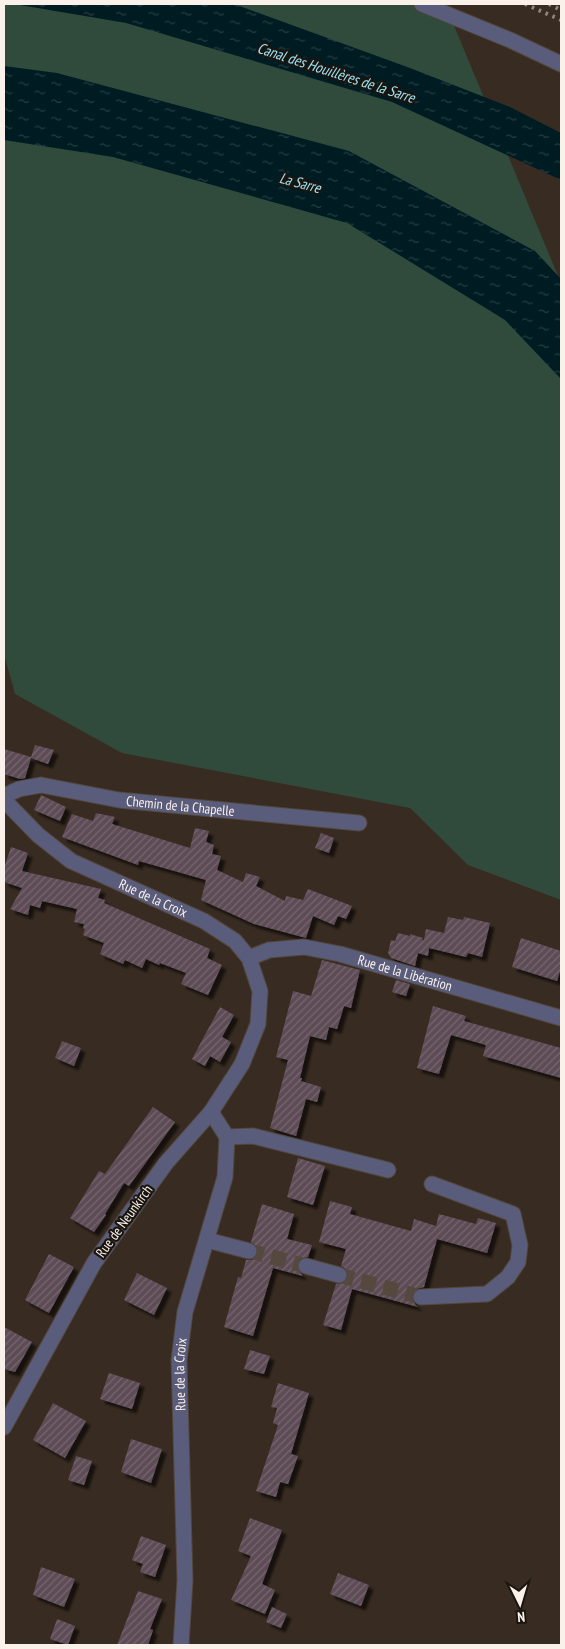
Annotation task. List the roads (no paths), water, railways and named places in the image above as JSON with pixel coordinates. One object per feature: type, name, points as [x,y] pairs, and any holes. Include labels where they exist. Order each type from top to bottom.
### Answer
[{"type":"street","points":[[422,4],[510,40],[561,64]]},
{"type":"street","name":"Chemin de la Chapelle","points":[[4,798],[19,789],[41,785],[118,800],[359,823]]},
{"type":"street","name":"Rue de la Croix","points":[[4,798],[38,835],[71,861],[204,922],[235,941],[249,958],[260,990],[258,1024]]},
{"type":"street","name":"Rue de la Libération","points":[[249,958],[269,950],[304,947],[340,954],[561,1018]]},
{"type":"street","name":"Rue de Neunkirch","points":[[4,1426],[94,1263],[166,1163],[211,1112],[242,1064],[258,1024]]},
{"type":"street","points":[[211,1112],[227,1137],[253,1136],[388,1170]]},
{"type":"street","name":"Rue de la Croix","points":[[181,1645],[185,1580],[179,1360],[185,1312],[225,1177],[227,1137]]},
{"type":"street","points":[[421,1297],[487,1294],[508,1277],[518,1262],[520,1245],[513,1214],[432,1184]]},
{"type":"street","points":[[207,1240],[249,1251]]},
{"type":"street","points":[[306,1266],[339,1275]]},
{"type":"water","name":"Canal des Houillères de la Sarre","points":[[14,4],[234,4],[410,68],[510,107],[561,133],[561,180],[392,102],[126,23]]},
{"type":"water","name":"La Sarre","points":[[4,66],[57,73],[349,151],[535,251],[561,279],[561,379],[505,320],[347,223],[113,157],[4,140]]},
{"type":"tunnel","points":[[249,1251],[306,1266]]},
{"type":"tunnel","points":[[339,1275],[421,1297]]},
{"type":"railway","points":[[525,4],[561,20]]},
{"type":"railway","points":[[549,4],[561,10]]}]
